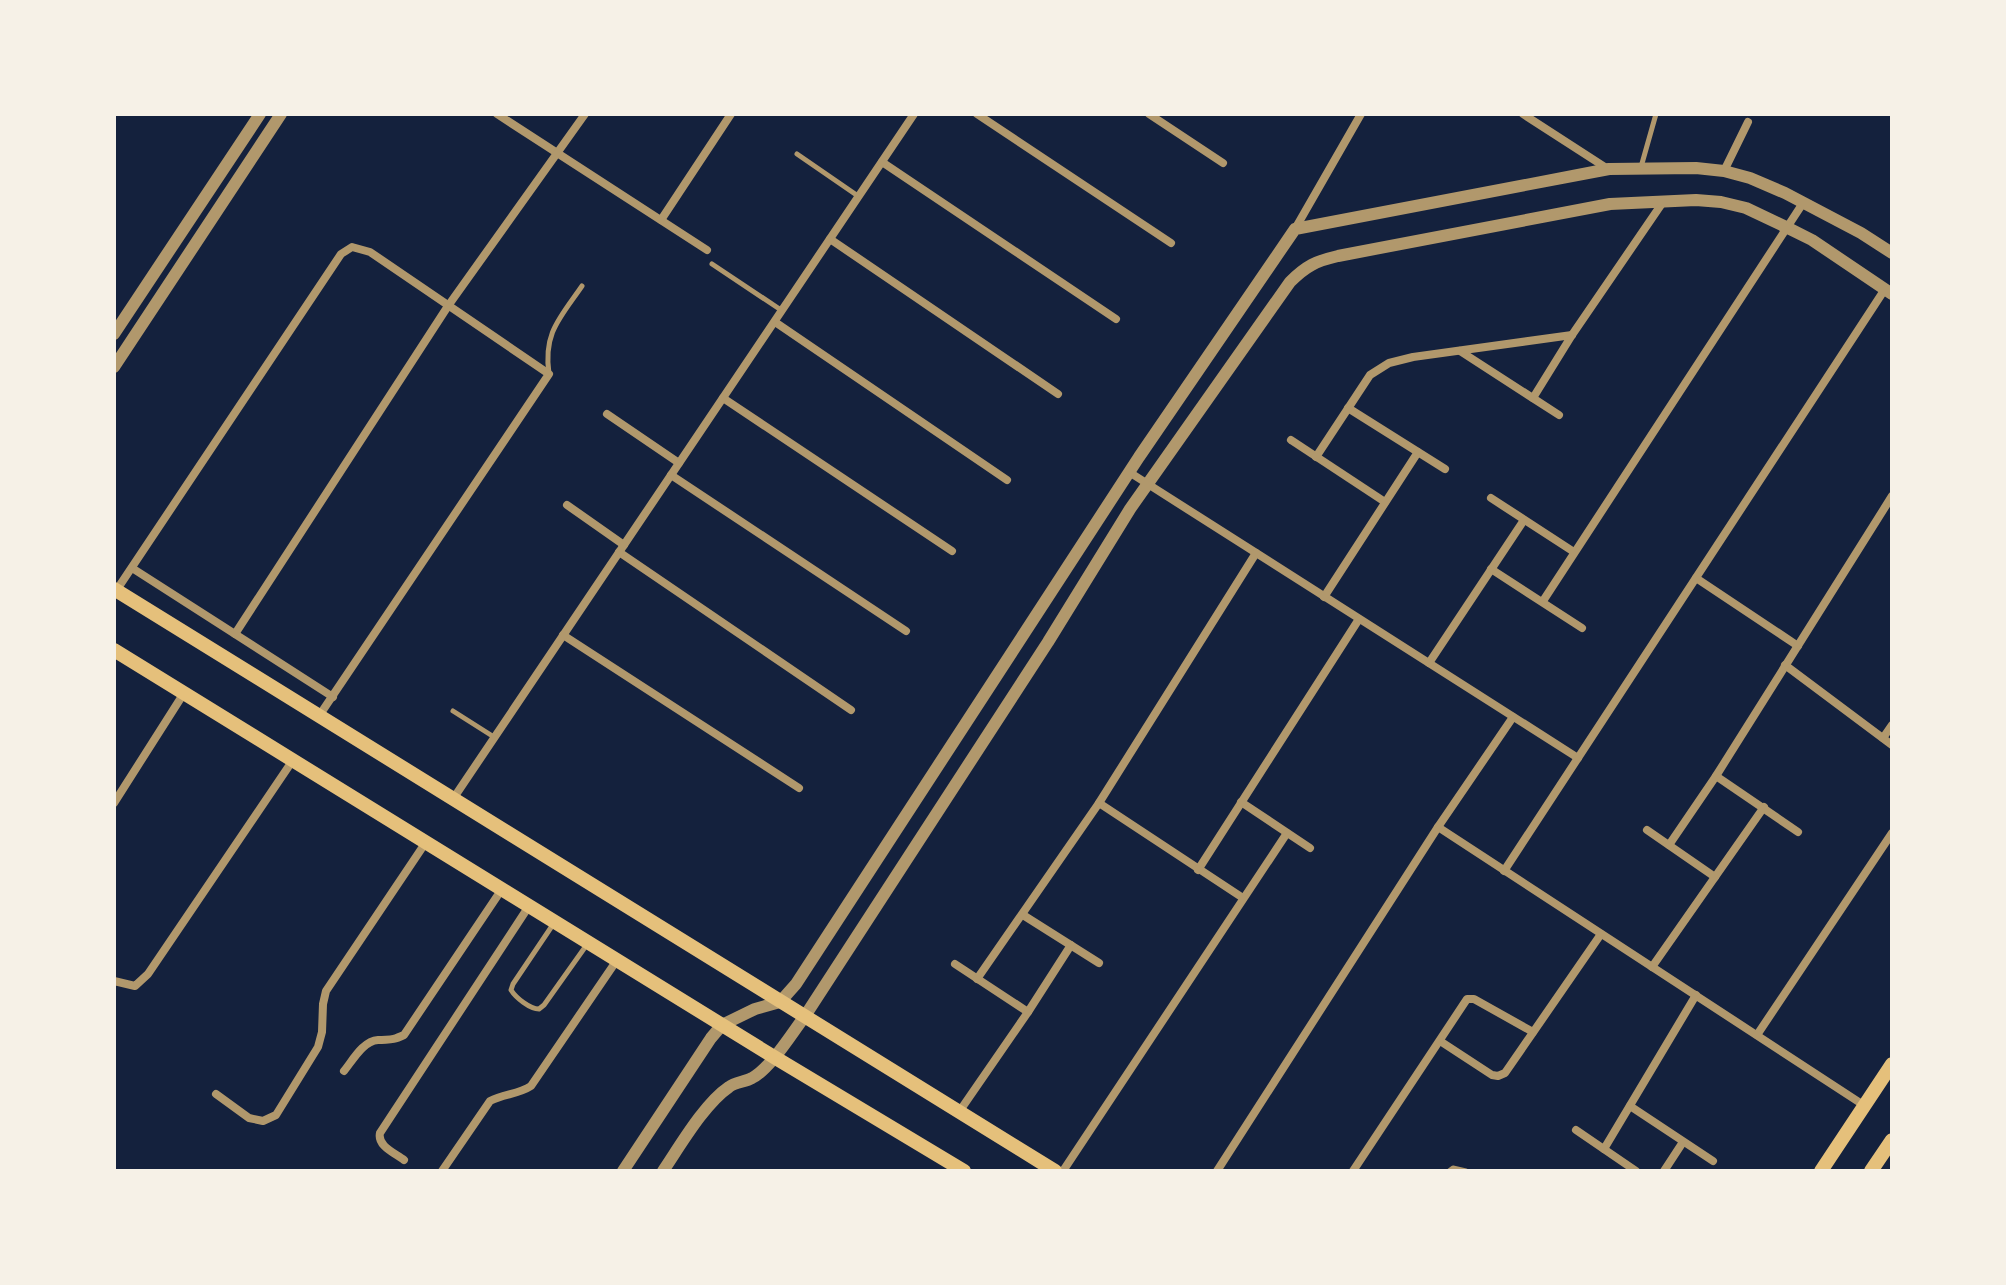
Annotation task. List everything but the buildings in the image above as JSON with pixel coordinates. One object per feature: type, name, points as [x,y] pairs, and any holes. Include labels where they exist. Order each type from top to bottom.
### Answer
[{"type":"main road","points":[[115,590],[1055,1171]]},
{"type":"main road","points":[[114,650],[964,1171]]},
{"type":"main road","points":[[1821,1171],[1892,1064]]},
{"type":"main road","points":[[1871,1171],[1892,1140]]},
{"type":"street","points":[[114,334],[260,114]]},
{"type":"street","points":[[114,367],[281,114]]},
{"type":"street","points":[[497,114],[707,250]]},
{"type":"street","points":[[235,634],[448,306],[585,114]]},
{"type":"street","points":[[661,220],[731,114]]},
{"type":"street","points":[[453,799],[914,114]]},
{"type":"street","points":[[977,114],[1171,243]]},
{"type":"street","points":[[1149,114],[1223,163]]},
{"type":"street","points":[[623,1171],[722,1025],[755,1009],[780,1002],[805,971],[1129,472],[1295,229],[1361,114]]},
{"type":"street","points":[[1523,114],[1609,169]]},
{"type":"street","points":[[1724,171],[1748,122]]},
{"type":"street","points":[[882,162],[1116,319]]},
{"type":"street","points":[[1295,229],[1609,169],[1696,168],[1750,178],[1861,233],[1892,253]]},
{"type":"street","points":[[663,1171],[712,1104],[730,1086],[754,1077],[774,1057],[805,1016],[1048,642],[1130,509],[1290,282],[1304,268],[1320,260],[1610,204],[1696,200],[1746,208],[1812,240],[1889,291],[1504,871]]},
{"type":"street","points":[[1533,398],[1663,201]]},
{"type":"street","points":[[1543,601],[1803,203]]},
{"type":"street","points":[[830,239],[1058,394]]},
{"type":"street","points":[[115,590],[341,254],[352,247],[370,252],[549,374],[319,716]]},
{"type":"street","points":[[775,322],[1007,480]]},
{"type":"street","points":[[1316,457],[1370,375],[1389,363],[1572,335]]},
{"type":"street","points":[[1460,351],[1559,415]]},
{"type":"street","points":[[723,398],[952,551]]},
{"type":"street","points":[[1348,408],[1445,469]]},
{"type":"street","points":[[607,414],[679,463]]},
{"type":"street","points":[[1291,440],[1385,502]]},
{"type":"street","points":[[1324,597],[1418,452]]},
{"type":"street","points":[[1129,472],[1578,758]]},
{"type":"street","points":[[671,475],[906,631]]},
{"type":"street","points":[[1669,845],[1716,776],[1892,496]]},
{"type":"street","points":[[1491,498],[1574,552]]},
{"type":"street","points":[[567,505],[622,548],[851,710]]},
{"type":"street","points":[[1429,663],[1524,520]]},
{"type":"street","points":[[977,979],[1099,803],[1256,553]]},
{"type":"street","points":[[132,568],[333,697]]},
{"type":"street","points":[[1491,569],[1582,628]]},
{"type":"street","points":[[1696,578],[1798,646]]},
{"type":"street","points":[[1198,870],[1359,619]]},
{"type":"street","points":[[563,635],[799,788]]},
{"type":"street","points":[[1785,665],[1892,745]]},
{"type":"street","points":[[114,803],[184,693]]},
{"type":"street","points":[[1217,1171],[1438,827],[1513,717]]},
{"type":"street","points":[[1883,738],[1892,725]]},
{"type":"street","points":[[114,981],[135,986],[148,974],[293,760]]},
{"type":"street","points":[[1716,776],[1798,832]]},
{"type":"street","points":[[1241,802],[1310,848]]},
{"type":"street","points":[[1099,803],[1243,898]]},
{"type":"street","points":[[1652,967],[1764,807]]},
{"type":"street","points":[[1438,827],[1865,1106]]},
{"type":"street","points":[[1647,830],[1715,877]]},
{"type":"street","points":[[1063,1171],[1287,833]]},
{"type":"street","points":[[1757,1035],[1892,833]]},
{"type":"street","points":[[216,1094],[249,1118],[263,1121],[276,1115],[318,1047],[326,991],[426,842]]},
{"type":"street","points":[[344,1071],[366,1044],[376,1040],[390,1041],[404,1035],[502,889]]},
{"type":"street","points":[[404,1160],[381,1143],[380,1133],[529,906]]},
{"type":"street","points":[[1023,915],[1099,963]]},
{"type":"street","points":[[1440,1041],[1492,1075],[1505,1073],[1601,934]]},
{"type":"street","points":[[959,1112],[1071,945]]},
{"type":"street","points":[[442,1171],[490,1101],[531,1086],[617,960]]},
{"type":"street","points":[[955,964],[1028,1012]]},
{"type":"street","points":[[1604,1149],[1696,995]]},
{"type":"street","points":[[1353,1171],[1467,999],[1474,999],[1533,1032]]},
{"type":"street","points":[[1630,1106],[1713,1161]]},
{"type":"street","points":[[1576,1130],[1636,1171]]},
{"type":"street","points":[[1664,1171],[1683,1142]]},
{"type":"lane","points":[[1641,169],[1656,114]]},
{"type":"lane","points":[[797,154],[859,197]]},
{"type":"lane","points":[[712,264],[782,311]]},
{"type":"lane","points":[[549,374],[547,357],[552,329],[582,286]]},
{"type":"lane","points":[[453,711],[495,737]]},
{"type":"lane","points":[[555,922],[511,990],[534,1009],[544,1005],[589,942]]},
{"type":"lane","points":[[1449,1171],[1453,1168],[1466,1171]]}]
